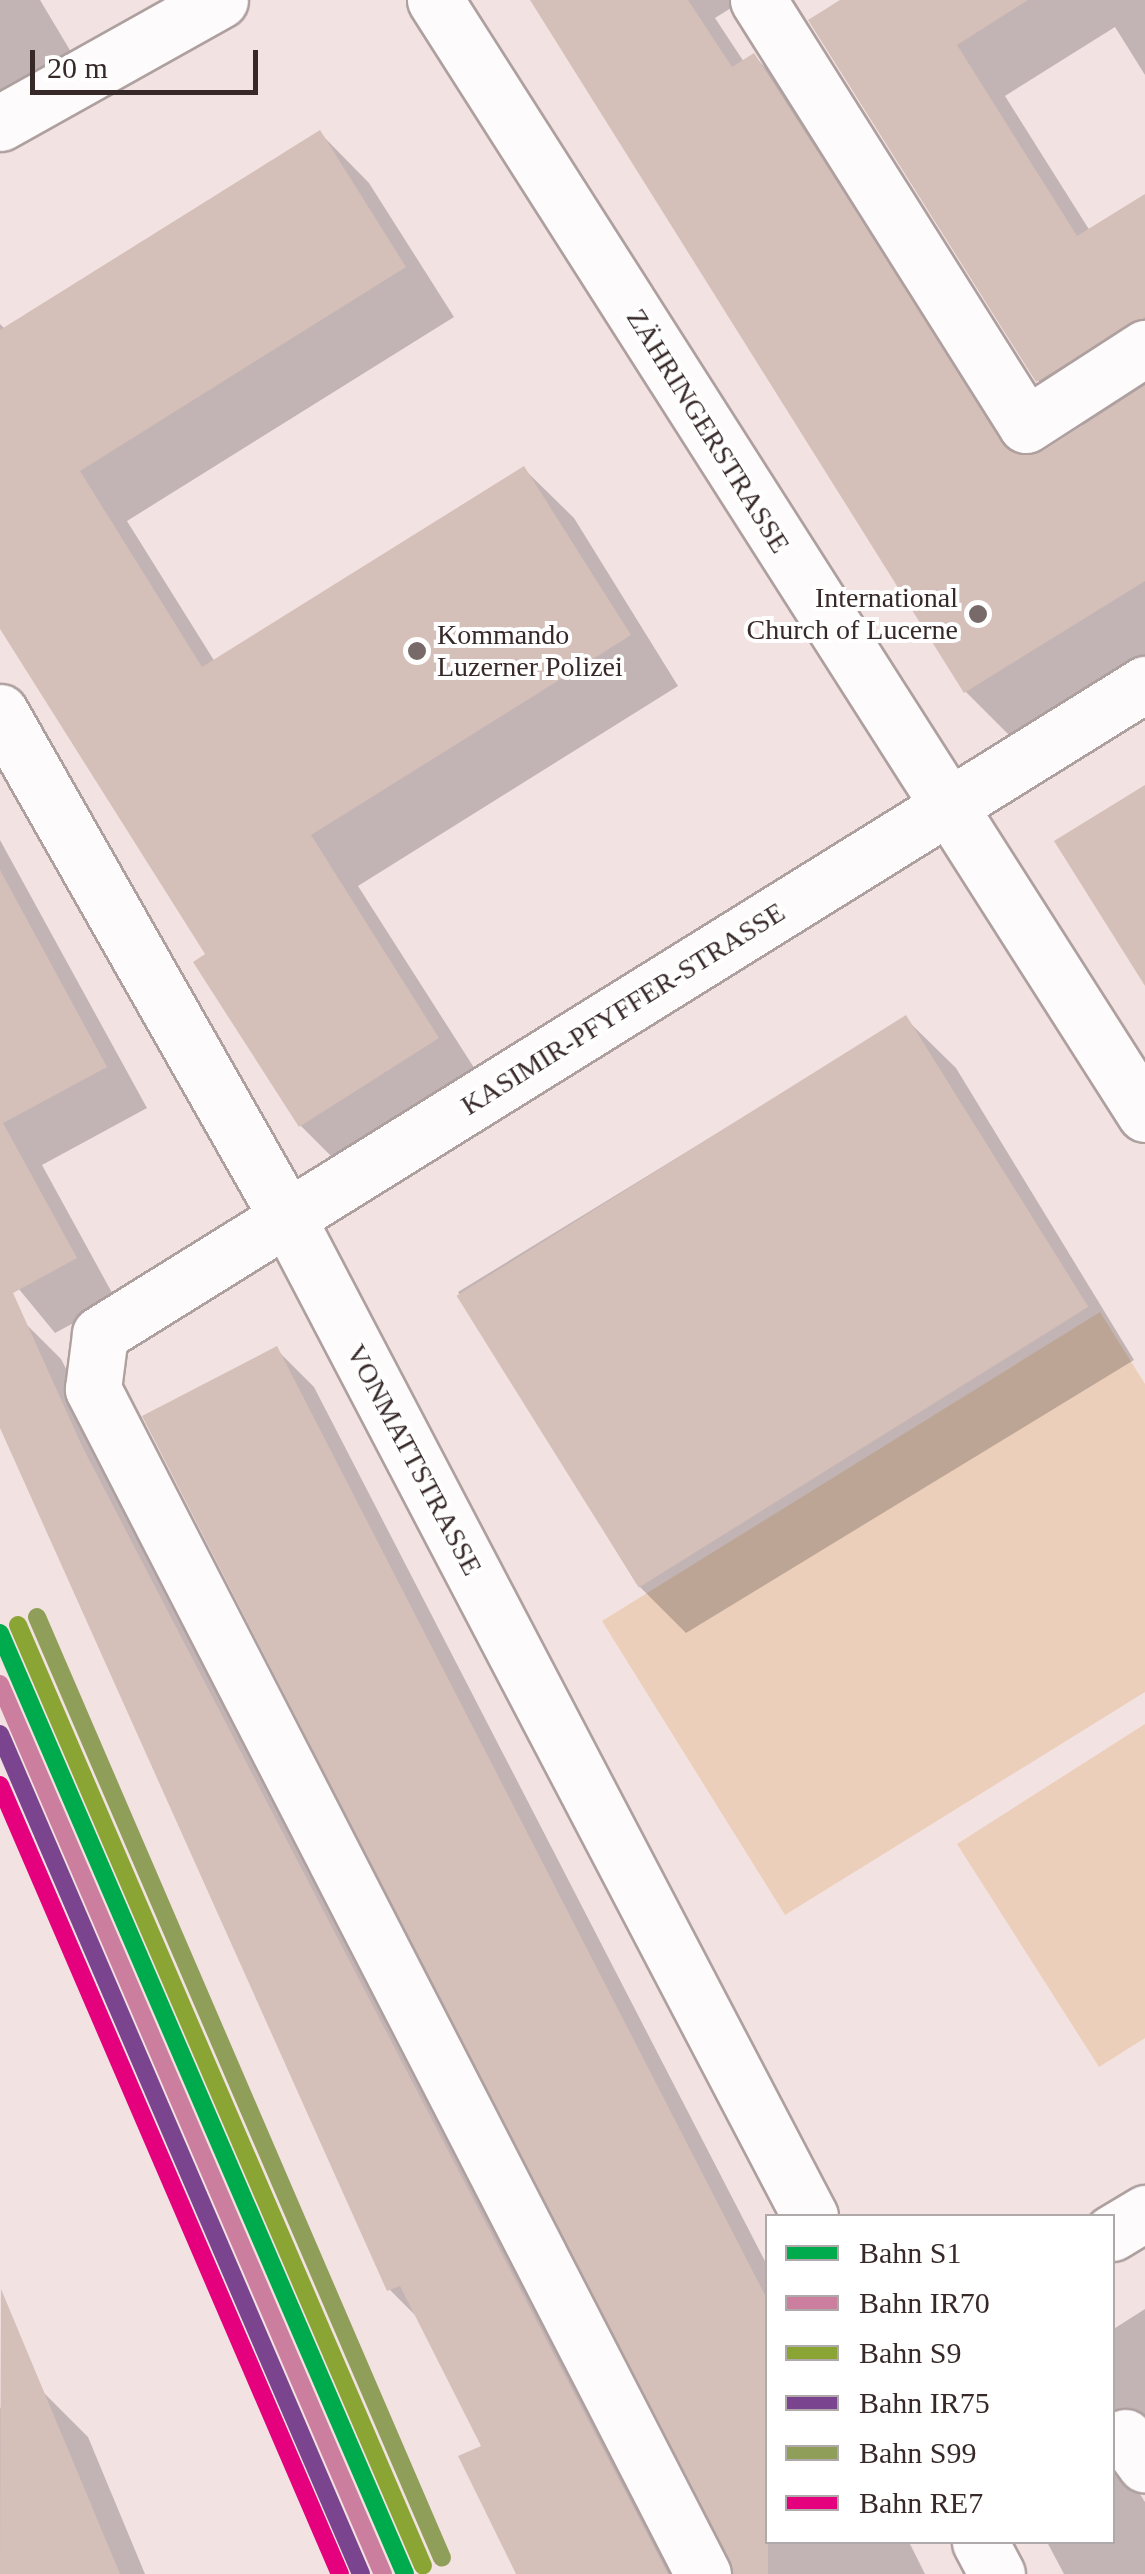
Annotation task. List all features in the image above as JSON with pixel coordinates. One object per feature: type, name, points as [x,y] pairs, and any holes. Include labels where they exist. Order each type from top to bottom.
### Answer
[{"type":"street","points":[[0,124],[220,0]]},
{"type":"street","name":"ZÄHRINGERSTRASSE","points":[[434,0],[1145,1114]]},
{"type":"street","points":[[758,0],[1026,425],[1145,348]]},
{"type":"street","name":"KASIMIR-PFYFFER-STRASSE","points":[[702,2574],[94,1390],[100,1334],[1145,684]]},
{"type":"street","name":"VONMATTSTRASSE","points":[[0,713],[287,1217],[809,2214]]},
{"type":"street","points":[[1115,2232],[1145,2214]]},
{"type":"street","points":[[981,2544],[997,2574]]},
{"type":"shaded area","points":[[1100,1312],[1145,1384],[1145,1692],[785,1915],[602,1621]]},
{"type":"shaded area","points":[[1145,1724],[1145,2038],[1099,2067],[957,1844]]},
{"type":"building","points":[[530,0],[688,0],[732,67],[754,53],[1011,452],[1043,451],[1145,385],[1145,581],[964,693]]},
{"type":"building","points":[[840,0],[1028,0],[957,45],[1077,236],[1145,194],[1145,317],[1036,382],[808,20]]},
{"type":"building","points":[[320,130],[406,267],[80,471],[202,667],[524,466],[631,635],[311,835],[439,1038],[299,1127],[193,962],[205,954],[0,629],[0,330]]},
{"type":"building","points":[[1145,785],[1145,986],[1054,841]]},
{"type":"building","points":[[0,870],[107,1067],[3,1123],[77,1258],[13,1293],[82,1446],[668,2574],[516,2574],[458,2456],[481,2446],[400,2286],[387,2291],[0,1428]]},
{"type":"building","points":[[906,1015],[1088,1307],[639,1588],[457,1296]]},
{"type":"building","points":[[277,1346],[765,2295],[768,2574],[734,2574],[142,1416]]},
{"type":"building","points":[[1,2289],[120,2574],[0,2574]]},
{"type":"rail line","name":"S99","points":[[37,1617],[442,2558]]},
{"type":"rail line","name":"S9","points":[[18,1625],[423,2566]]},
{"type":"rail line","name":"S1","points":[[0,1633],[405,2574]]},
{"type":"rail line","name":"IR70","points":[[0,1684],[383,2574]]},
{"type":"rail line","name":"IR75","points":[[0,1734],[361,2574]]},
{"type":"rail line","name":"RE7","points":[[0,1785],[340,2574]]},
{"type":"place","name":"International Church of Lucerne","points":[[978,614]]},
{"type":"place","name":"Kommando Luzerner Polizei","points":[[417,651]]}]
